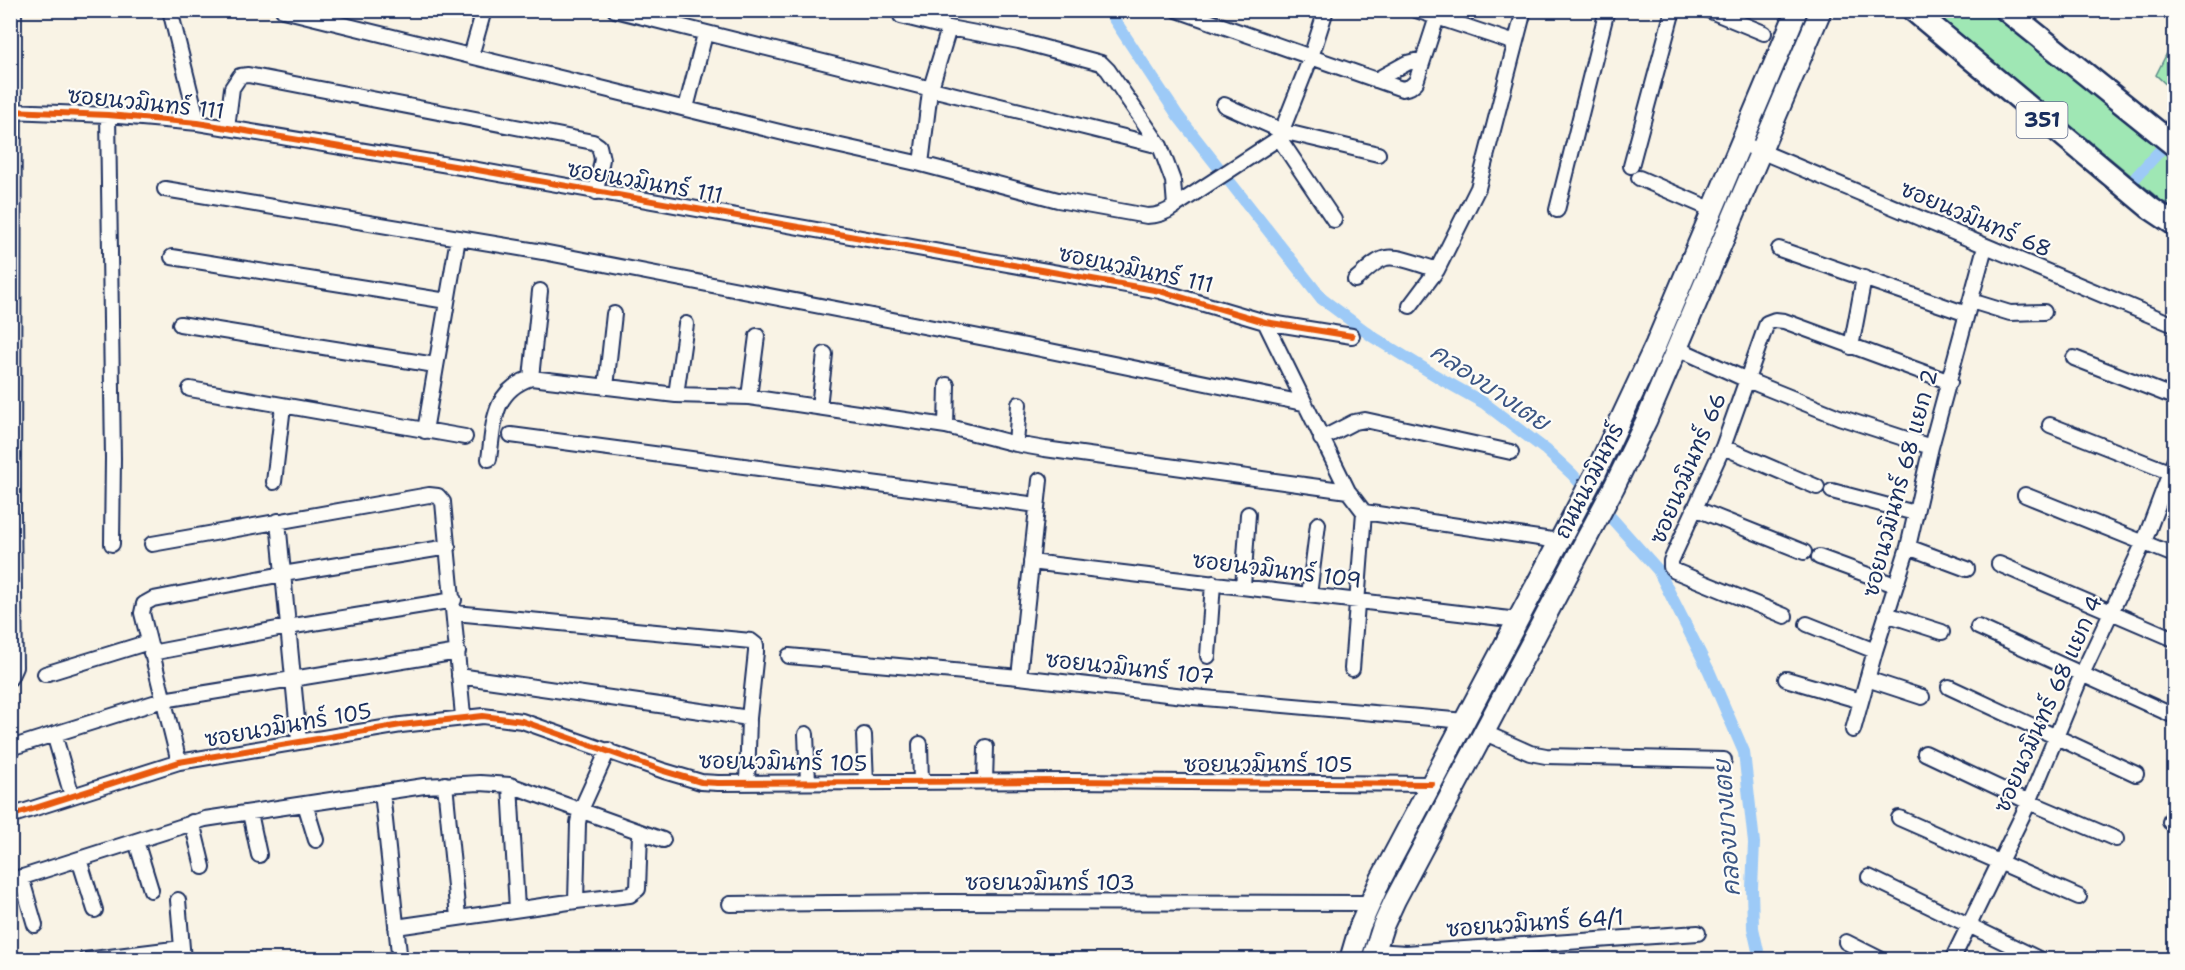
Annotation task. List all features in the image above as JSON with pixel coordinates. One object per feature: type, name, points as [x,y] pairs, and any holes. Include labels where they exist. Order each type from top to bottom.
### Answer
[{"type":"main road","name":"ถนนนวมินทร์","points":[[1350,960],[1369,903],[1596,472],[1656,344],[1797,10]]},
{"type":"main road","name":"ถนนนวมินทร์","points":[[1373,955],[1395,900],[1614,487],[1679,349],[1821,10]]},
{"type":"main road","name":"351","points":[[1912,10],[2150,208],[2175,224]]},
{"type":"main road","name":"351","points":[[2006,10],[2175,144]]},
{"type":"street","points":[[170,10],[198,123]]},
{"type":"street","points":[[283,10],[796,136],[921,164],[1058,200],[1147,216],[1167,212],[1262,149],[1280,134],[1311,57],[1326,10]]},
{"type":"street","points":[[471,56],[484,10]]},
{"type":"street","points":[[615,10],[1160,146]]},
{"type":"street","points":[[1178,10],[1402,89],[1416,82],[1437,17]]},
{"type":"street","points":[[1416,10],[1515,43]]},
{"type":"street","points":[[1410,306],[1437,270],[1478,188],[1524,10]]},
{"type":"street","points":[[1557,210],[1607,10]]},
{"type":"street","points":[[1673,10],[1635,172],[1713,210]]},
{"type":"street","points":[[1708,10],[1764,33]]},
{"type":"street","points":[[10,678],[15,667],[13,15]]},
{"type":"street","points":[[901,16],[1019,41],[1101,63],[1160,146],[1173,181],[1175,206]]},
{"type":"street","points":[[921,164],[930,90],[949,28]]},
{"type":"street","points":[[686,108],[705,34]]},
{"type":"street","points":[[1376,80],[1407,63],[1423,59]]},
{"type":"street","points":[[227,128],[232,88],[240,76],[248,75],[593,142],[599,146],[602,159],[596,192]]},
{"type":"street","points":[[1224,105],[1280,134],[1378,154]]},
{"type":"street","name":"ซอยนวมินทร์ 111","points":[[12,111],[108,115],[198,123],[1160,291],[1265,322],[1352,336]]},
{"type":"street","points":[[108,115],[112,544]]},
{"type":"street","points":[[1280,134],[1335,220]]},
{"type":"street","name":"ซอยนวมินทร์ 68","points":[[1741,143],[2175,325]]},
{"type":"street","points":[[165,189],[458,238],[1003,341],[1303,403]]},
{"type":"street","points":[[425,431],[458,238]]},
{"type":"street","name":"ซอยนวมินทร์ 68 แยก 2","points":[[1853,730],[1908,547],[1931,447],[1985,247]]},
{"type":"street","points":[[1779,249],[1864,278],[1969,307],[2010,313],[2044,312]]},
{"type":"street","points":[[172,257],[447,301]]},
{"type":"street","points":[[1355,280],[1386,257],[1437,270]]},
{"type":"street","points":[[1864,278],[1851,347],[1950,381]]},
{"type":"street","points":[[531,378],[540,291]]},
{"type":"street","points":[[606,387],[614,314]]},
{"type":"street","name":"ซอยนวมินทร์ 66","points":[[1785,616],[1675,571],[1671,567],[1671,561],[1723,447],[1767,323],[1775,320],[1784,321],[1851,347]]},
{"type":"street","points":[[1265,322],[1348,491],[1364,512],[1352,669]]},
{"type":"street","points":[[180,324],[435,365]]},
{"type":"street","points":[[676,395],[686,324]]},
{"type":"street","points":[[749,397],[757,336]]},
{"type":"street","name":"ซอยนวมินทร์ 66","points":[[1679,349],[1747,380]]},
{"type":"street","points":[[819,408],[825,354]]},
{"type":"street","points":[[2074,358],[2175,397]]},
{"type":"street","points":[[489,459],[496,412],[504,394],[514,385],[531,378],[676,395],[749,397],[946,426],[1016,444],[1348,491]]},
{"type":"street","points":[[1747,380],[1839,417],[1931,447]]},
{"type":"street","points":[[946,426],[947,385]]},
{"type":"street","points":[[190,390],[465,437]]},
{"type":"street","points":[[1016,444],[1019,404]]},
{"type":"street","points":[[274,482],[283,406]]},
{"type":"street","points":[[1321,439],[1354,422],[1365,420],[1511,452]]},
{"type":"street","points":[[2050,425],[2173,469]]},
{"type":"street","points":[[511,435],[1037,505]]},
{"type":"street","points":[[1723,447],[1817,487]]},
{"type":"street","name":"ซอยนวมินทร์ 68 แยก 4","points":[[1952,960],[2029,802],[2082,674],[2144,542],[2173,469]]},
{"type":"street","points":[[1019,677],[1041,480]]},
{"type":"street","points":[[1832,491],[1915,513]]},
{"type":"street","points":[[152,544],[434,495],[442,498],[463,717]]},
{"type":"street","points":[[2025,495],[2175,555]]},
{"type":"street","points":[[1694,508],[1804,552]]},
{"type":"street","points":[[1364,512],[1559,541]]},
{"type":"street","points":[[1243,587],[1248,514]]},
{"type":"street","points":[[278,521],[299,741]]},
{"type":"street","points":[[1309,595],[1318,524]]},
{"type":"street","points":[[179,762],[142,613],[144,604],[149,601],[283,574],[448,547]]},
{"type":"street","points":[[1908,547],[1967,569]]},
{"type":"street","points":[[1819,557],[1895,585]]},
{"type":"street","name":"ซอยนวมินทร์ 109","points":[[1031,562],[1518,620]]},
{"type":"street","points":[[1999,564],[2175,639]]},
{"type":"street","points":[[1208,656],[1213,583]]},
{"type":"street","points":[[45,674],[150,647],[454,606],[751,641],[756,645],[756,652],[749,718],[747,783]]},
{"type":"street","points":[[1886,615],[1942,632]]},
{"type":"street","points":[[1807,624],[1875,651]]},
{"type":"street","points":[[1978,627],[2172,715]]},
{"type":"street","points":[[10,748],[163,700],[458,652]]},
{"type":"street","name":"ซอยนวมินทร์ 107","points":[[789,656],[1019,677],[1193,697],[1466,721]]},
{"type":"street","points":[[459,676],[749,718]]},
{"type":"street","points":[[1786,679],[1861,701]]},
{"type":"street","points":[[1867,679],[1922,697]]},
{"type":"street","points":[[1949,687],[2136,774]]},
{"type":"street","name":"ซอยนวมินทร์ 105","points":[[10,816],[179,762],[299,741],[483,716],[522,721],[701,782],[1432,784]]},
{"type":"street","points":[[1484,732],[1530,753],[1546,756],[1724,760]]},
{"type":"street","points":[[54,734],[72,796]]},
{"type":"street","points":[[807,734],[808,782]]},
{"type":"street","points":[[864,735],[866,782]]},
{"type":"street","points":[[920,744],[921,782]]},
{"type":"street","points":[[986,747],[986,781]]},
{"type":"street","points":[[576,901],[577,834],[580,812],[608,750]]},
{"type":"street","points":[[1925,753],[2029,802],[2116,839]]},
{"type":"street","points":[[445,784],[458,917]]},
{"type":"street","points":[[35,925],[16,879],[192,822],[382,792],[445,784],[510,785],[663,840]]},
{"type":"street","points":[[510,785],[517,909]]},
{"type":"street","points":[[382,792],[399,952]]},
{"type":"street","points":[[305,804],[316,840]]},
{"type":"street","points":[[250,813],[259,855]]},
{"type":"street","points":[[1899,818],[2079,897]]},
{"type":"street","points":[[192,822],[203,867]]},
{"type":"street","points":[[396,927],[636,893],[640,833]]},
{"type":"street","points":[[136,841],[151,890]]},
{"type":"street","points":[[79,859],[95,910]]},
{"type":"street","points":[[1869,877],[2042,960]]},
{"type":"street","points":[[85,960],[183,954],[178,900]]},
{"type":"street","name":"ซอยนวมินทร์ 103","points":[[730,904],[1369,903]]},
{"type":"street","name":"ซอยนวมินทร์ 64/1","points":[[1373,955],[1698,933]]},
{"type":"street","points":[[1846,942],[1876,958]]},
{"type":"green space","points":[[1933,11],[1997,11],[2174,150],[2174,204],[2163,202]]},
{"type":"green space","points":[[2174,39],[2174,92],[2156,75]]},
{"type":"waterway","name":"คลองบางเตย","points":[[1108,10],[1178,116],[1322,299],[1373,337],[1484,403],[1546,450],[1572,474],[1658,570],[1709,671],[1744,752],[1754,843],[1753,928],[1760,960]]},
{"type":"waterway","points":[[2136,177],[2164,146]]},
{"type":"cycle path","points":[[10,111],[108,115],[198,123],[1160,291],[1265,322],[1352,336]]},
{"type":"cycle path","points":[[10,816],[179,762],[401,725],[483,716],[522,721],[701,782],[1069,781],[1432,784]]}]
